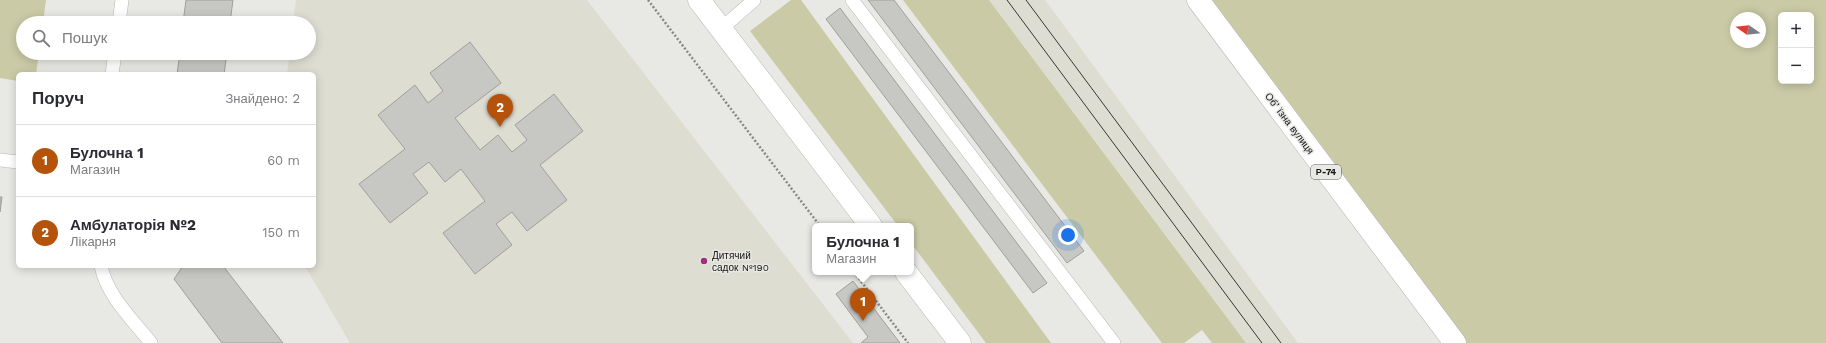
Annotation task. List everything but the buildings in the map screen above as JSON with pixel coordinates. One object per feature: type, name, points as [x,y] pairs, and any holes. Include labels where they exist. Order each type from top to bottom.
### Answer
[{"type":"main road","points":[[699,0],[869,223]]},
{"type":"main road","name":"Обʼїзна вулиця","points":[[1198,0],[1455,343]]},
{"type":"main road","points":[[908,275],[960,343]]},
{"type":"lane","points":[[120,16],[122,0]]},
{"type":"lane","points":[[721,30],[754,0]]},
{"type":"lane","points":[[852,0],[1114,343]]},
{"type":"lane","points":[[112,72],[114,60]]},
{"type":"lane","points":[[0,160],[16,162]]},
{"type":"lane","points":[[102,268],[103,276],[112,294],[151,343]]},
{"type":"path","points":[[648,0],[818,223]]},
{"type":"path","points":[[856,275],[908,343]]},
{"type":"shaded area","points":[[296,0],[587,0],[853,343],[350,343],[306,268],[316,268],[316,72],[287,72],[289,60],[316,60],[316,16],[294,16]]},
{"type":"shaded area","points":[[989,0],[1045,0],[1298,343],[1246,343]]},
{"type":"green space","points":[[0,0],[46,0],[44,16],[16,16],[16,60],[38,60],[36,72],[16,72],[16,81],[0,78]]},
{"type":"green space","points":[[791,0],[801,0],[1051,343],[986,343],[914,247],[914,223],[896,223],[750,31]]},
{"type":"green space","points":[[903,0],[989,0],[1246,343],[1212,343],[1202,330],[1184,343],[1162,343]]},
{"type":"green space","points":[[1198,0],[1826,0],[1826,343],[1455,343]]},
{"type":"tram line","points":[[1007,0],[1262,343]]},
{"type":"tram line","points":[[1026,0],[1281,343]]},
{"type":"place","name":"Амбулаторія №2","points":[[500,127]]},
{"type":"place","name":"Дитячий садок №190","points":[[704,261]]},
{"type":"place","name":"Булочна 1","points":[[863,321]]}]
